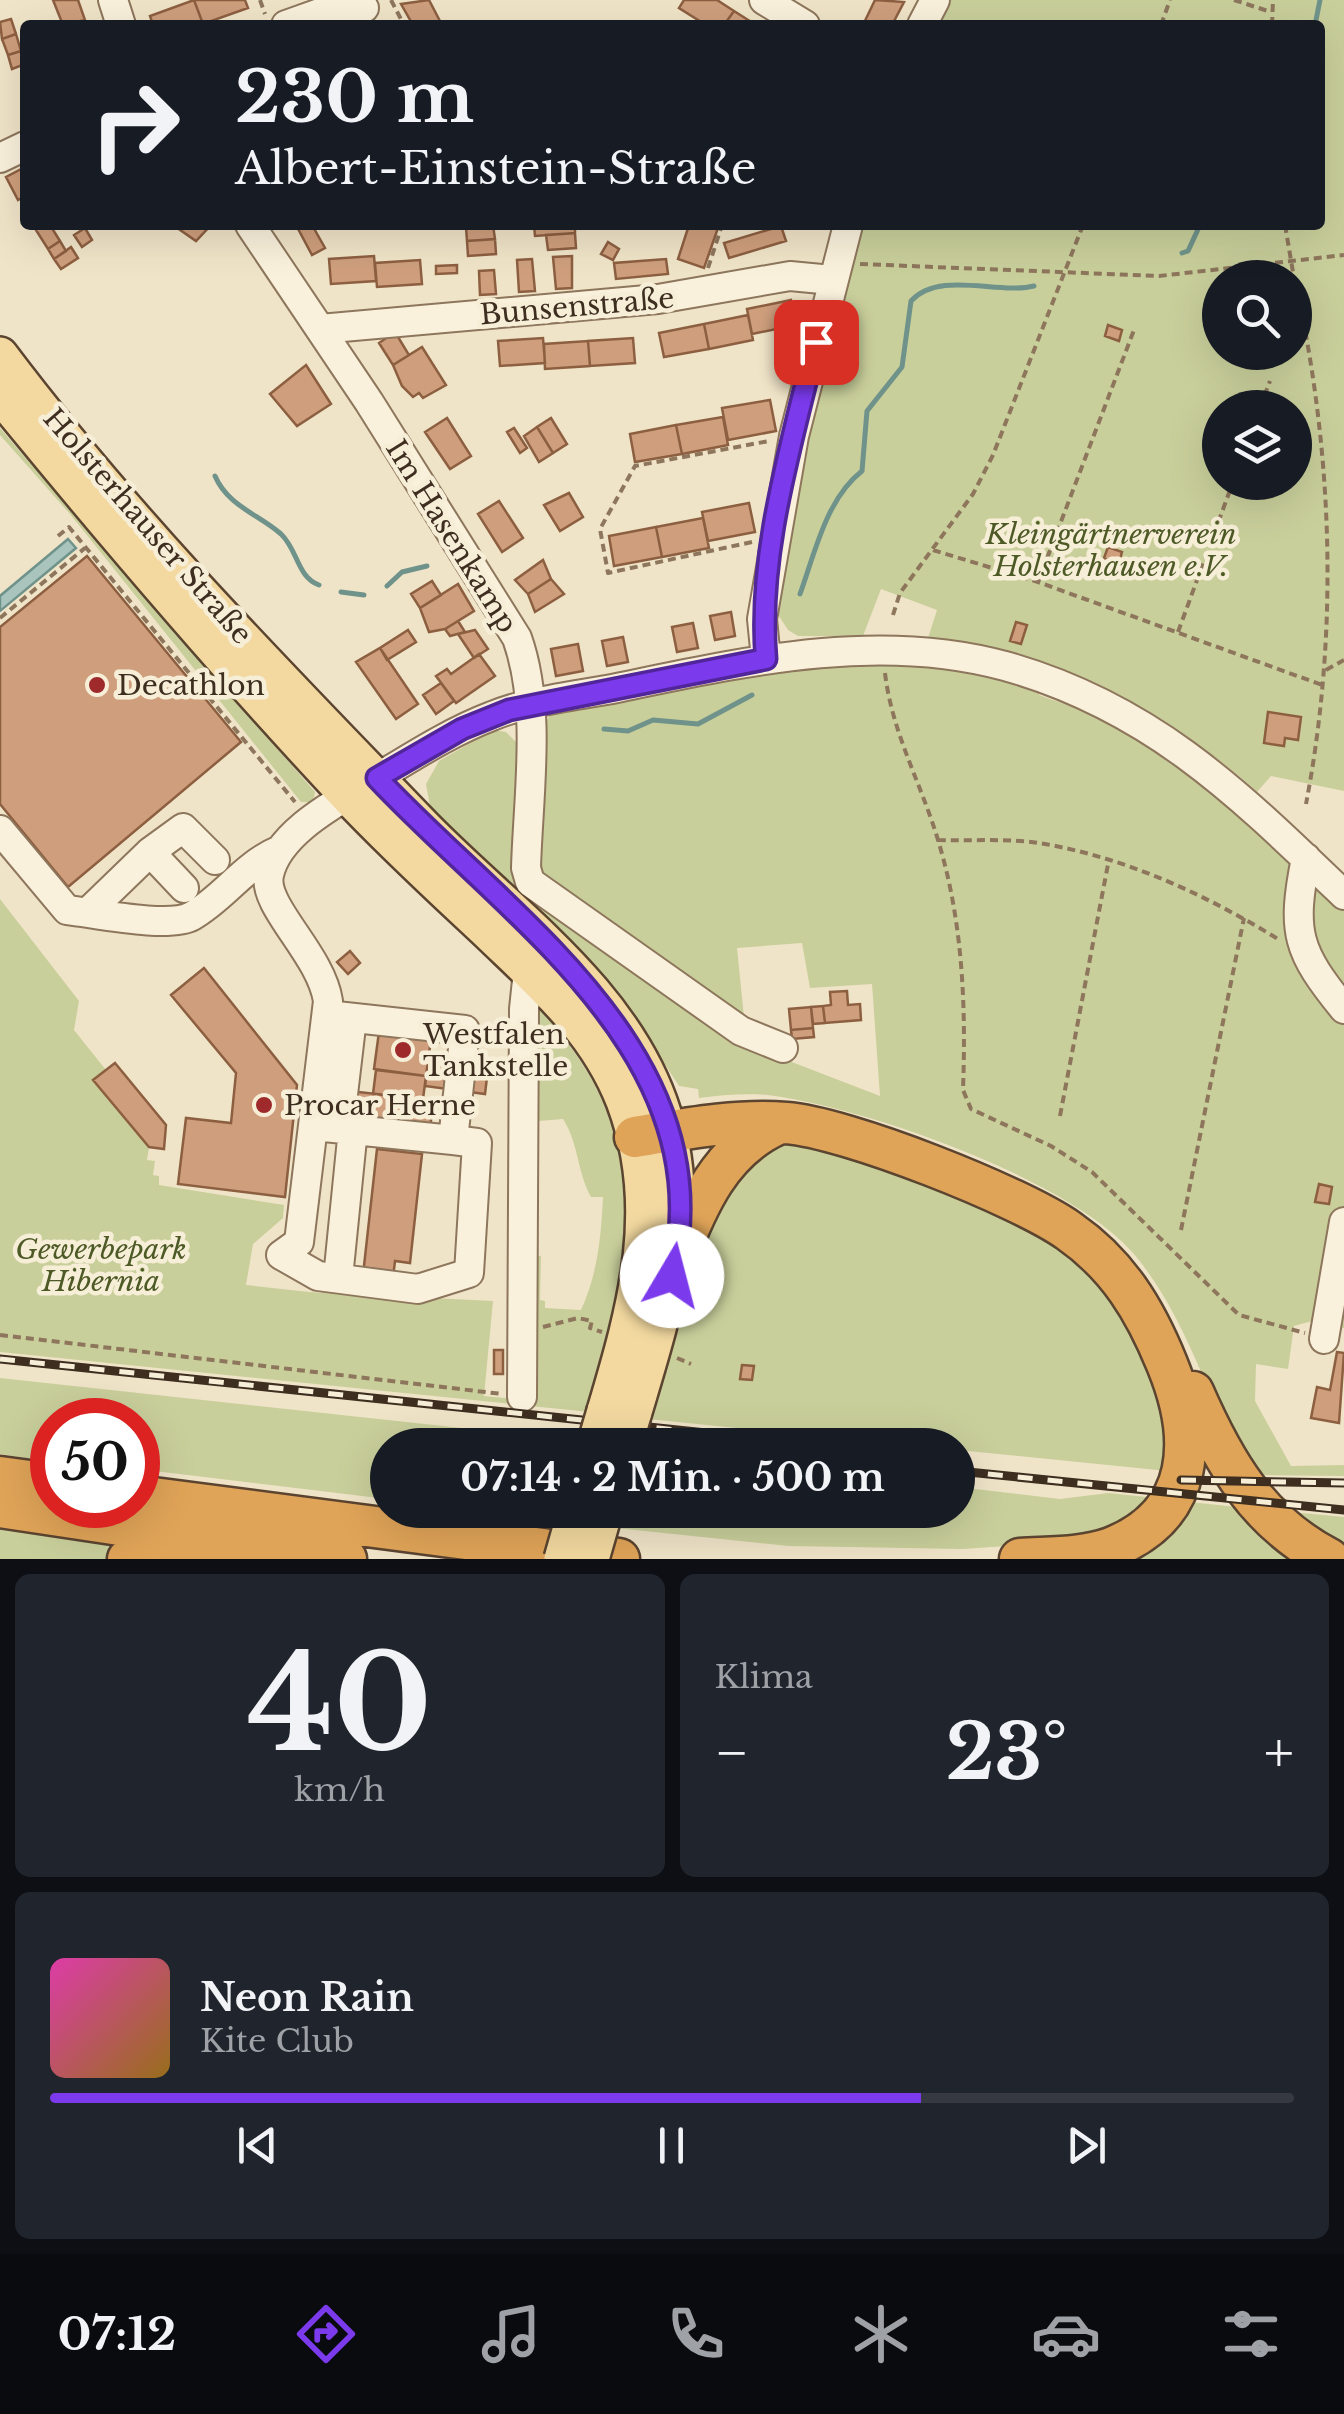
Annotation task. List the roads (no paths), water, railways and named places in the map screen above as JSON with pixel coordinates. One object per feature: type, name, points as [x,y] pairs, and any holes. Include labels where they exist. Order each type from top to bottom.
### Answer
[{"type":"highway","points":[[649,1126],[740,1103],[796,1108],[890,1139],[1058,1208],[1096,1236],[1138,1280],[1161,1320],[1219,1448],[1247,1494],[1278,1525],[1329,1559]]},
{"type":"highway","points":[[649,1126],[782,1122],[848,1138],[992,1192],[1050,1219],[1121,1278],[1151,1325],[1186,1418],[1186,1460],[1173,1495],[1148,1526],[1111,1548],[1020,1559]]},
{"type":"highway","points":[[676,1260],[720,1169],[749,1140],[782,1122]]},
{"type":"highway","points":[[0,1477],[30,1481]]},
{"type":"highway","points":[[160,1499],[619,1559]]},
{"type":"highway","points":[[0,1507],[346,1559]]},
{"type":"highway","points":[[128,1559],[190,1548],[271,1559]]},
{"type":"main road","name":"Holsterhauser Straße","points":[[0,355],[362,787],[579,1022],[649,1126],[678,1190],[676,1260],[621,1424]]},
{"type":"main road","name":"Holsterhauser Straße","points":[[0,396],[244,683],[609,1012],[639,1058],[649,1126],[644,1255],[621,1424]]},
{"type":"main road","points":[[562,1559],[571,1528]]},
{"type":"main road","points":[[591,1559],[600,1528]]},
{"type":"street","points":[[764,0],[796,20]]},
{"type":"street","points":[[300,20],[330,9],[378,4]]},
{"type":"street","name":"Im Hasenkamp","points":[[253,230],[517,638],[526,669],[528,706],[526,868],[530,882],[741,1031],[783,1048]]},
{"type":"street","points":[[766,659],[762,619],[774,538],[794,436],[846,230]]},
{"type":"street","name":"Bunsenstraße","points":[[320,329],[708,292],[834,270]]},
{"type":"street","points":[[0,830],[67,910],[187,918],[256,860],[280,850],[311,821],[462,729],[528,706],[766,659],[882,650],[954,656],[1002,666],[1119,710],[1210,769],[1344,895]]},
{"type":"street","points":[[88,912],[150,852],[182,828],[215,860]]},
{"type":"street","points":[[280,850],[270,872],[269,893],[321,970],[340,1017],[335,1128],[338,1278]]},
{"type":"street","points":[[150,852],[184,888]]},
{"type":"street","points":[[1306,858],[1298,924],[1304,956],[1344,1009]]},
{"type":"street","points":[[522,1396],[524,1009],[528,970]]},
{"type":"street","points":[[340,1017],[465,1030],[453,1140]]},
{"type":"street","points":[[335,1128],[476,1142],[470,1273],[418,1289],[318,1276],[281,1255],[299,1242],[335,1128]]},
{"type":"street","points":[[1324,1339],[1344,1222]]},
{"type":"water","points":[[68,539],[76,548],[0,611],[0,596]]},
{"type":"waterway","points":[[1316,20],[1320,0]]},
{"type":"waterway","points":[[1182,253],[1188,251],[1198,230]]},
{"type":"waterway","points":[[800,594],[831,511],[862,471],[867,411],[902,367],[911,301],[923,292],[953,285],[1034,286]]},
{"type":"waterway","points":[[215,476],[228,495],[281,534],[306,576],[319,585]]},
{"type":"waterway","points":[[387,586],[402,572],[427,566]]},
{"type":"waterway","points":[[341,592],[364,595]]},
{"type":"waterway","points":[[604,729],[628,731],[653,720],[698,724],[752,695]]},
{"type":"railway","points":[[0,1359],[658,1428]]},
{"type":"railway","points":[[975,1473],[1344,1510]]},
{"type":"railway","points":[[1181,1480],[1344,1483]]},
{"type":"place","name":"Decathlon","points":[[97,685]]},
{"type":"place","name":"Westfalen Tankstelle","points":[[403,1050]]},
{"type":"place","name":"Procar Herne","points":[[264,1105]]},
{"type":"park label","name":"Kleingärtnerverein Holsterhausen e.V.","points":[[1111,550]]},
{"type":"park label","name":"Gewerbepark Hibernia","points":[[101,1265]]}]
